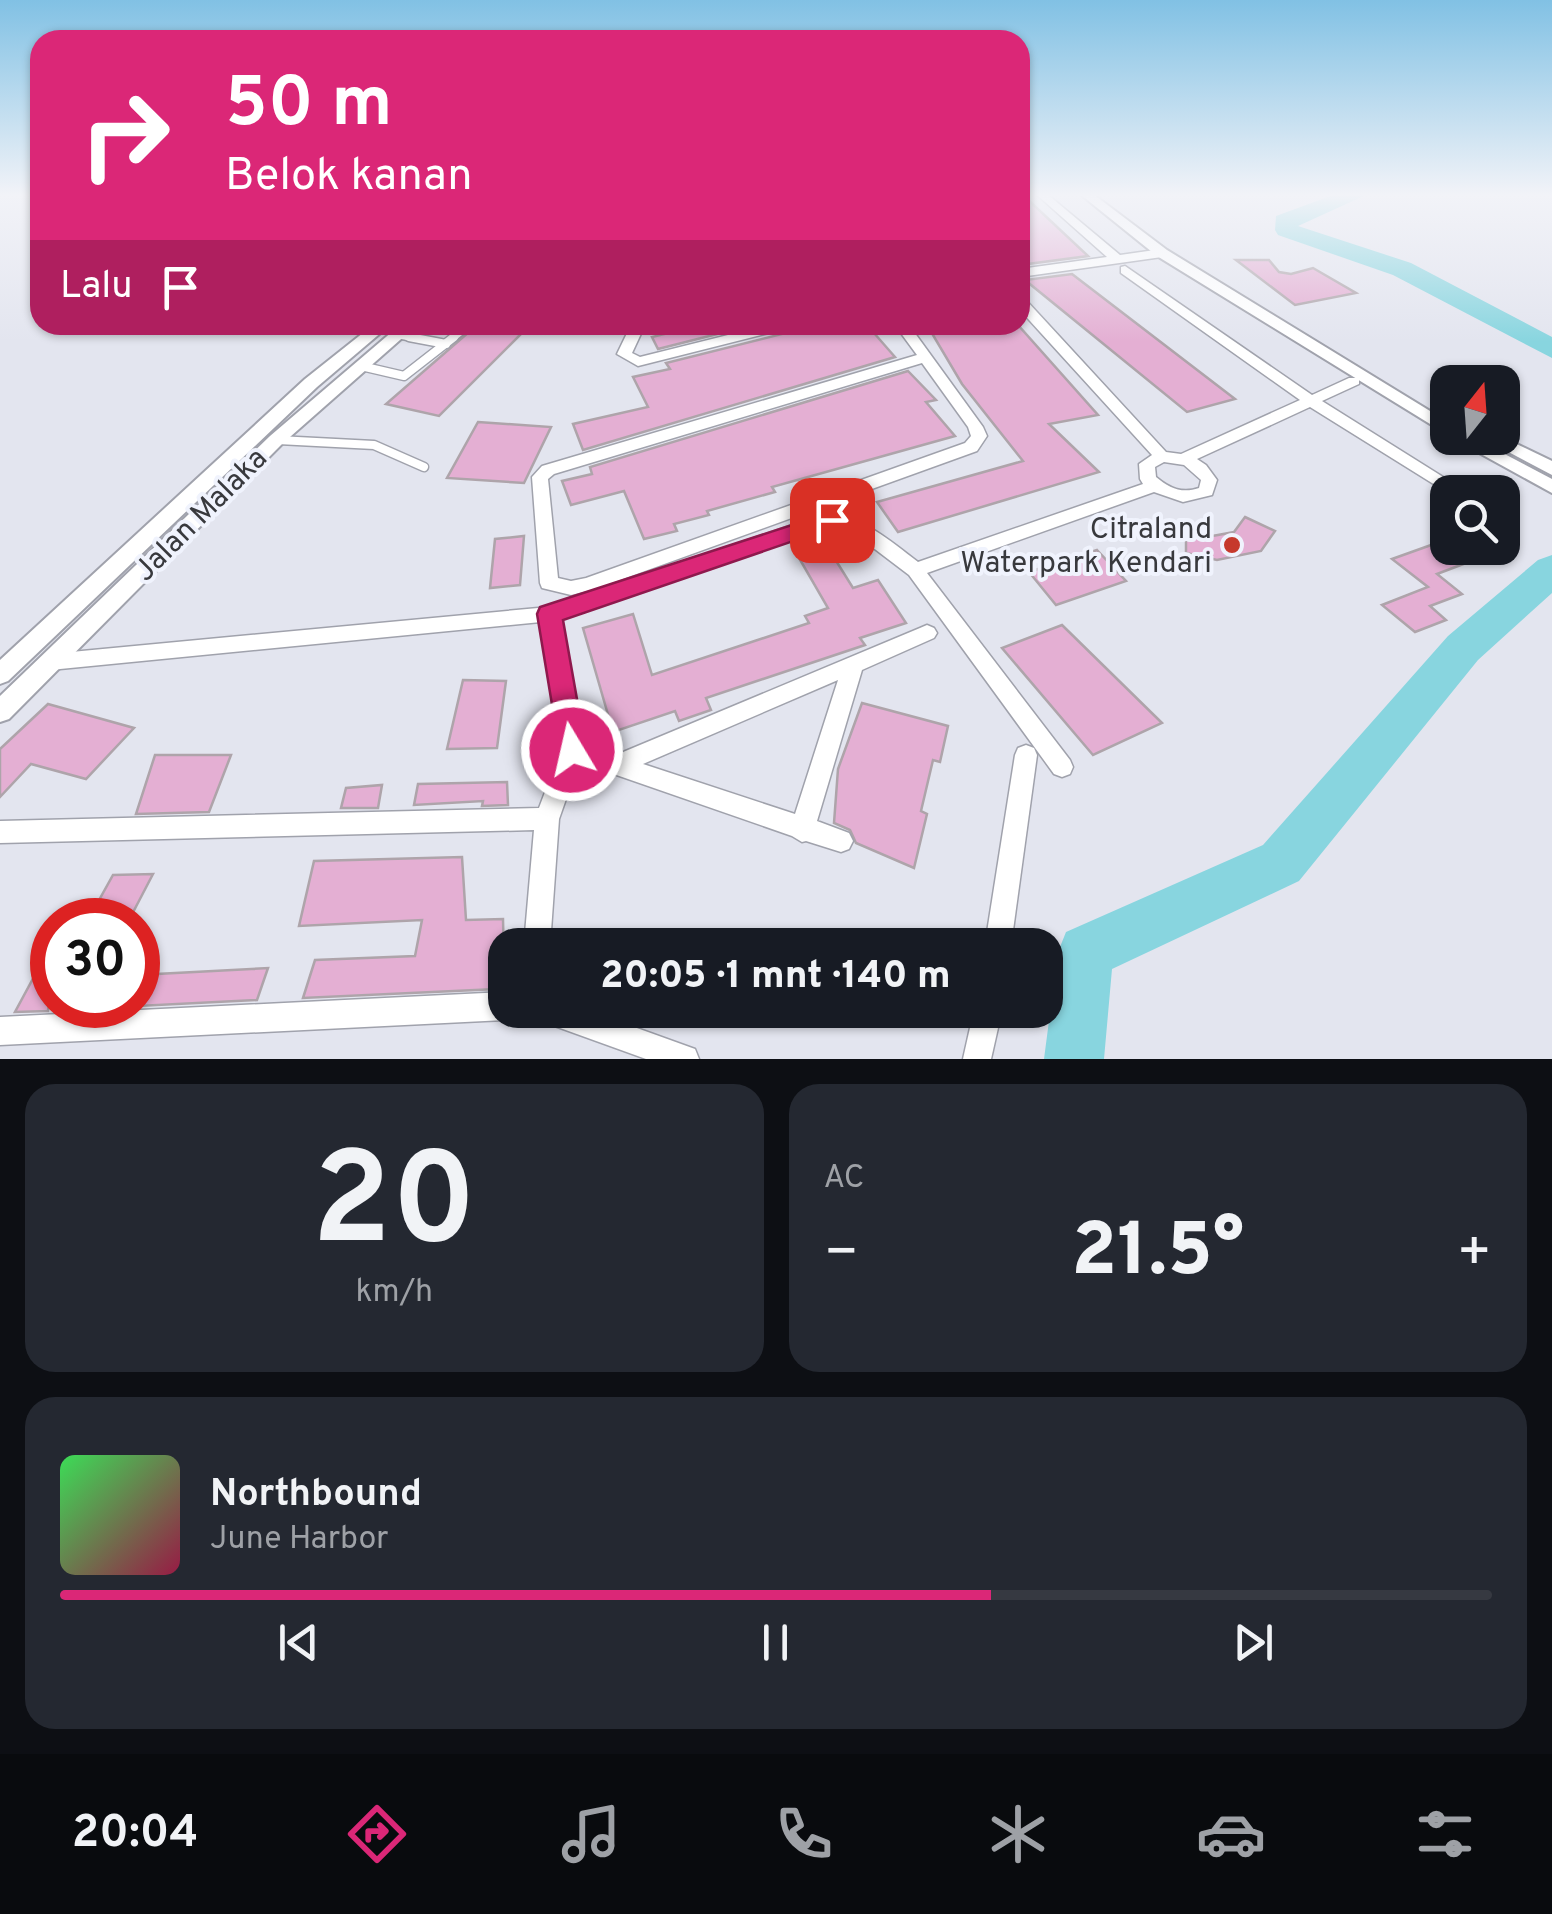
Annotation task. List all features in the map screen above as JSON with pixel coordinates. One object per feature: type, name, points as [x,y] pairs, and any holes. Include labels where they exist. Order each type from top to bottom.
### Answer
[{"type":"street","points":[[1105,243],[1311,401],[1432,475]]},
{"type":"street","points":[[1150,243],[1430,419]]},
{"type":"street","points":[[1167,243],[1430,403]]},
{"type":"street","points":[[1030,272],[1129,262],[1162,253]]},
{"type":"street","points":[[1030,313],[1162,457]]},
{"type":"street","name":"Jalan Malaka","points":[[0,674],[312,383],[393,335]]},
{"type":"street","name":"Jalan Malaka","points":[[0,712],[59,661],[276,440],[367,368],[396,335]]},
{"type":"street","points":[[633,335],[624,354],[638,362],[745,335]]},
{"type":"street","points":[[910,335],[926,357],[975,428],[978,436],[970,446],[588,584],[571,588],[549,583],[540,476],[548,470],[926,357]]},
{"type":"street","points":[[1184,459],[1345,385]]},
{"type":"street","points":[[1520,453],[1552,469]]},
{"type":"street","points":[[1493,455],[1552,487]]},
{"type":"street","points":[[1162,457],[1184,459],[1206,474],[1206,491],[1183,496],[1155,486],[1145,471],[1147,464],[1162,457]]},
{"type":"street","points":[[915,570],[1155,486]]},
{"type":"street","points":[[59,661],[549,614],[825,520],[860,530],[915,570],[1062,768]]},
{"type":"street","points":[[538,928],[548,819],[572,750],[549,614]]},
{"type":"street","points":[[614,766],[927,633]]},
{"type":"street","points":[[802,831],[852,665]]},
{"type":"street","points":[[572,750],[841,842]]},
{"type":"street","points":[[1001,928],[1026,755]]},
{"type":"street","points":[[0,832],[548,819]]},
{"type":"street","points":[[0,1031],[488,1007]]},
{"type":"street","points":[[598,1028],[685,1059]]},
{"type":"street","points":[[977,1059],[984,1028]]},
{"type":"lane","points":[[412,335],[446,344]]},
{"type":"lane","points":[[367,368],[394,374],[413,373],[457,335]]},
{"type":"lane","points":[[276,440],[328,439],[374,445],[424,466]]},
{"type":"building","points":[[1030,243],[1075,243],[1088,256],[1030,264]]},
{"type":"building","points":[[1236,260],[1269,260],[1279,272],[1291,274],[1313,268],[1356,293],[1295,305]]},
{"type":"building","points":[[1072,274],[1235,399],[1187,412],[1030,284],[1030,279]]},
{"type":"building","points":[[465,335],[520,335],[439,416],[386,404]]},
{"type":"building","points":[[660,335],[713,335],[658,349],[652,337]]},
{"type":"building","points":[[778,335],[876,335],[895,357],[583,450],[573,424],[648,407],[633,377],[670,369],[666,363]]},
{"type":"building","points":[[933,335],[1027,335],[1098,415],[1049,424],[1099,472],[898,532],[877,502],[1023,461],[962,384]]},
{"type":"building","points":[[908,371],[936,400],[926,402],[955,436],[772,487],[775,492],[674,524],[677,531],[644,539],[624,491],[571,505],[562,481],[592,474],[590,467]]},
{"type":"building","points":[[478,422],[551,427],[524,483],[447,478]]},
{"type":"building","points":[[1245,517],[1275,531],[1261,551],[1217,560],[1186,553],[1186,533],[1207,537],[1234,532]]},
{"type":"building","points":[[524,536],[520,585],[490,588],[495,539]]},
{"type":"building","points":[[825,543],[853,588],[878,580],[906,623],[860,638],[865,645],[706,698],[711,710],[679,721],[675,711],[613,732],[583,628],[633,614],[652,675],[809,623],[805,616],[828,608],[795,551]]},
{"type":"building","points":[[1430,545],[1430,565],[1461,565],[1437,574],[1462,594],[1430,606],[1446,620],[1415,632],[1382,605],[1428,587],[1392,559]]},
{"type":"building","points":[[1097,550],[1126,581],[1056,605],[1029,572]]},
{"type":"building","points":[[1062,625],[1162,723],[1093,755],[1002,648]]},
{"type":"building","points":[[463,680],[506,681],[497,748],[447,749]]},
{"type":"building","points":[[862,703],[948,726],[940,762],[933,760],[921,811],[927,814],[914,868],[856,843],[850,830],[834,823],[838,769]]},
{"type":"building","points":[[48,704],[134,728],[86,779],[31,764],[0,797],[0,749]]},
{"type":"building","points":[[155,755],[231,755],[209,812],[136,814]]},
{"type":"building","points":[[507,782],[508,805],[482,806],[483,801],[414,805],[418,784]]},
{"type":"building","points":[[382,785],[378,808],[341,808],[346,788]]},
{"type":"building","points":[[462,857],[466,920],[503,919],[503,928],[488,928],[488,989],[303,998],[315,960],[415,956],[422,920],[299,926],[314,861]]},
{"type":"building","points":[[153,874],[140,898],[100,898],[113,875]]},
{"type":"building","points":[[268,968],[257,1000],[160,1005],[160,974]]},
{"type":"building","points":[[30,984],[30,1012],[15,1012]]},
{"type":"waterway","points":[[1327,243],[1402,269],[1552,349]]},
{"type":"waterway","points":[[1074,1059],[1086,952],[1281,863],[1463,648],[1552,570]]},
{"type":"place","name":"Citraland Waterpark Kendari","points":[[1232,545]]},
{"type":"route","points":[[572,750],[549,614],[832,520]]}]
